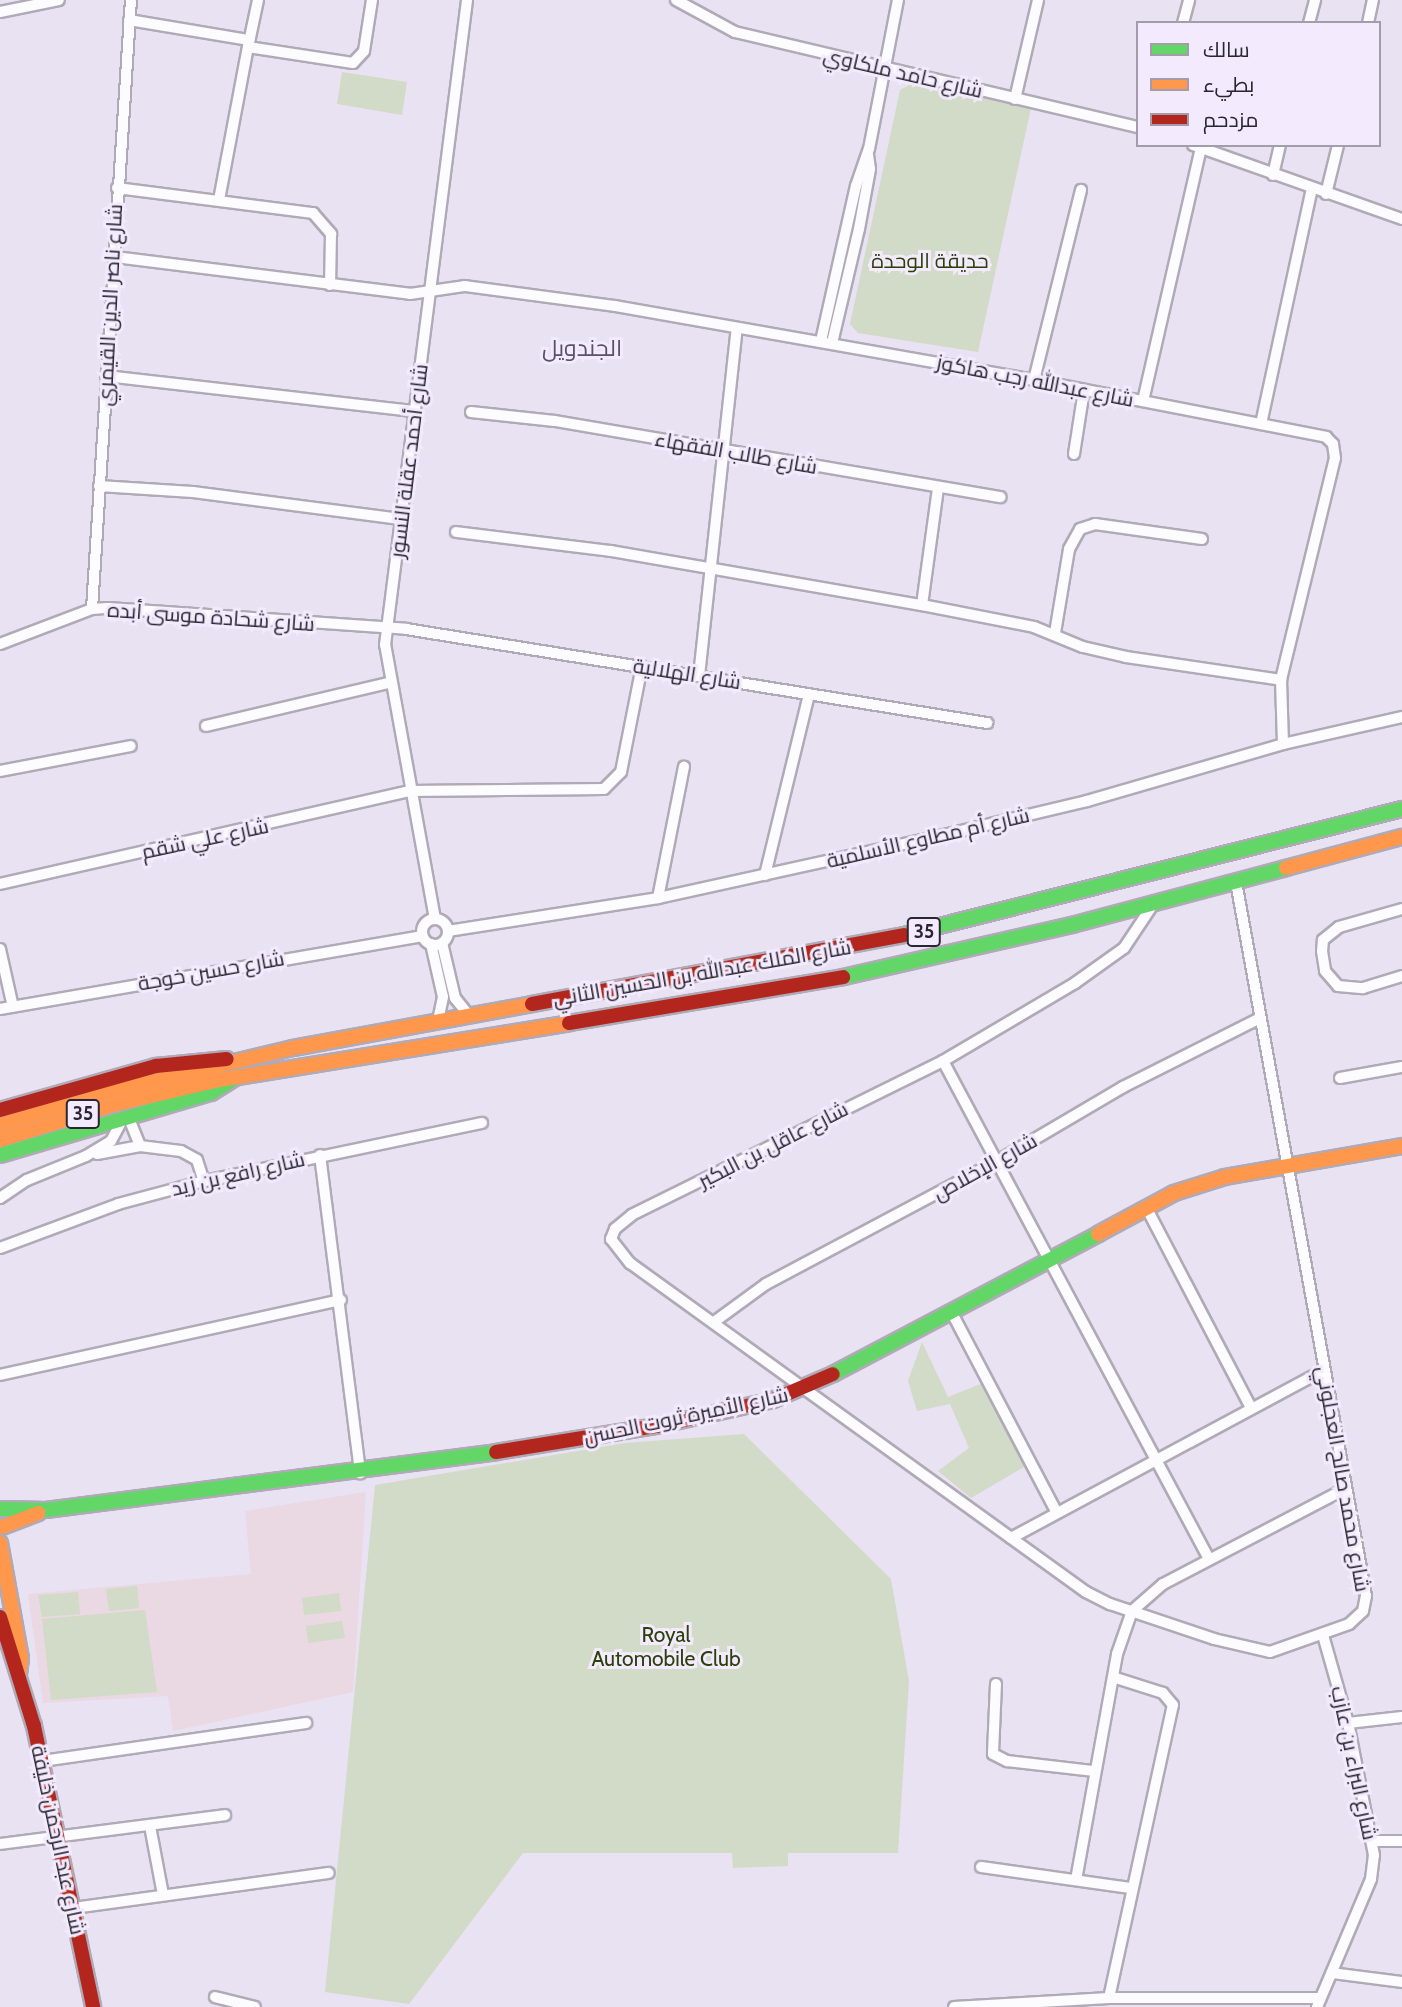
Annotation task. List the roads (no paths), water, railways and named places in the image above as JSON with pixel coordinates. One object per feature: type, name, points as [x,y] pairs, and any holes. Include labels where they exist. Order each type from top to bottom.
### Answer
[{"type":"main road","name":"شارع الملك عبدالله بن الحسين الثاني","points":[[0,1140],[235,1061],[468,1014],[922,932],[1402,809]]},
{"type":"main road","name":"شارع الملك عبدالله بن الحسين الثاني","points":[[0,1125],[165,1085],[238,1076],[811,984],[1236,882],[1402,837]]},
{"type":"main road","points":[[0,1110],[156,1066],[200,1059],[235,1061]]},
{"type":"main road","points":[[0,1155],[211,1093],[238,1076]]},
{"type":"main road","name":"شارع الأميرة ثروت الحسن","points":[[0,1509],[46,1510],[360,1473],[657,1426],[804,1390],[1146,1207],[1200,1183],[1402,1146]]},
{"type":"main road","points":[[0,1509],[1,1529]]},
{"type":"main road","name":"شارع الأميرة ثروت الحسن","points":[[1,1529],[46,1510]]},
{"type":"main road","name":"شارع عبد الرحمن خليفة","points":[[0,1543],[21,1658],[19,1674]]},
{"type":"main road","name":"شارع عبد الرحمن خليفة","points":[[0,1616],[11,1663],[19,1674],[43,1761],[93,2007]]},
{"type":"street","points":[[0,12],[59,0]]},
{"type":"street","name":"شارع ناصر الدين القيمري","points":[[92,609],[131,0]]},
{"type":"street","points":[[219,200],[258,0]]},
{"type":"street","points":[[128,20],[356,62],[364,51],[372,0]]},
{"type":"street","name":"شارع أحمد عقلة النسور","points":[[435,919],[388,684],[386,628],[467,0]]},
{"type":"street","name":"شارع حامد ملكاوي","points":[[676,0],[736,32],[1136,127]]},
{"type":"street","points":[[827,342],[859,229],[870,169],[868,154],[898,0]]},
{"type":"street","points":[[1015,99],[1038,0]]},
{"type":"street","points":[[1184,21],[1189,0]]},
{"type":"street","points":[[1310,21],[1315,0]]},
{"type":"street","points":[[1368,21],[1373,0]]},
{"type":"street","points":[[1143,401],[1197,147],[1402,219]]},
{"type":"street","points":[[1273,175],[1280,147]]},
{"type":"street","points":[[1326,194],[1338,147]]},
{"type":"street","points":[[117,188],[285,206],[321,218],[333,246],[330,285]]},
{"type":"street","points":[[1261,424],[1312,189]]},
{"type":"street","points":[[1034,380],[1081,190]]},
{"type":"street","name":"شارع عبدالله رجب هاكوز","points":[[115,257],[418,294],[465,286],[827,342],[1318,434],[1329,439],[1335,450],[1280,680],[1283,744]]},
{"type":"street","points":[[699,676],[737,328]]},
{"type":"street","points":[[106,376],[415,411]]},
{"type":"street","points":[[1074,454],[1084,390]]},
{"type":"street","name":"شارع طالب الفقهاء","points":[[471,412],[555,421],[1002,497]]},
{"type":"street","points":[[99,486],[193,492],[400,519]]},
{"type":"street","points":[[922,605],[938,488]]},
{"type":"street","points":[[1055,634],[1069,548],[1080,529],[1095,524],[1202,539]]},
{"type":"street","points":[[456,532],[611,551],[922,605],[1055,634],[1083,647],[1126,657],[1280,680]]},
{"type":"street","name":"شارع شحادة موسى أبده","points":[[0,642],[92,609],[386,628]]},
{"type":"street","name":"شارع الهلالية","points":[[386,628],[642,666],[987,723]]},
{"type":"street","name":"شارع علي شقم","points":[[0,884],[410,791],[477,788],[581,792],[612,785],[625,760],[642,666]]},
{"type":"street","points":[[206,726],[388,684]]},
{"type":"street","points":[[765,875],[809,694]]},
{"type":"street","name":"شارع أم مطاوع الأسلمية","points":[[448,931],[658,898],[765,875],[1052,810],[1283,744],[1402,717]]},
{"type":"street","points":[[0,771],[131,746]]},
{"type":"street","points":[[658,898],[684,767]]},
{"type":"street","name":"شارع محمد صالح العجلوني","points":[[611,1239],[630,1263],[1086,1592],[1132,1611],[1262,1652],[1323,1635],[1358,1618],[1365,1604],[1289,1166],[1236,882]]},
{"type":"street","name":"شارع عاقل بن البكير","points":[[611,1239],[615,1229],[632,1215],[943,1061],[1117,955],[1140,929],[1155,902]]},
{"type":"street","points":[[1402,909],[1332,931],[1322,940],[1322,950],[1325,971],[1338,986],[1363,988],[1402,976]]},
{"type":"street","points":[[438,1020],[443,997],[431,944],[423,936],[425,924],[435,919],[448,931],[442,943],[454,998],[468,1014]]},
{"type":"street","name":"شارع حسين خوجة","points":[[0,1009],[423,936]]},
{"type":"street","points":[[431,944],[442,943]]},
{"type":"street","points":[[0,949],[13,1007]]},
{"type":"street","name":"شارع الإخلاص","points":[[714,1322],[757,1289],[994,1163],[1123,1087],[1260,1018]]},
{"type":"street","points":[[943,1061],[994,1163],[1209,1559]]},
{"type":"street","points":[[1340,1078],[1402,1068]]},
{"type":"street","points":[[125,1117],[140,1146]]},
{"type":"street","points":[[0,1198],[27,1180],[86,1156],[111,1141],[125,1117]]},
{"type":"street","name":"شارع رافع بن زيد","points":[[0,1248],[118,1204],[204,1181],[482,1123]]},
{"type":"street","points":[[86,1156],[140,1146],[190,1154],[197,1160],[204,1181]]},
{"type":"street","points":[[320,1155],[341,1300],[360,1473]]},
{"type":"street","points":[[1146,1207],[1251,1408]]},
{"type":"street","points":[[0,1375],[341,1300]]},
{"type":"street","points":[[952,1313],[1056,1511]]},
{"type":"street","points":[[1011,1538],[1154,1458],[1323,1371]]},
{"type":"street","points":[[1076,1880],[1113,1677],[1132,1611],[1163,1584],[1345,1489]]},
{"type":"street","name":"شارع البراء بن عازب","points":[[1318,2003],[1371,1879],[1373,1841],[1348,1723],[1323,1635]]},
{"type":"street","points":[[1109,1998],[1173,1705],[1163,1693],[1113,1677]]},
{"type":"street","points":[[996,1684],[993,1754],[1007,1761],[1094,1771]]},
{"type":"street","points":[[1348,1723],[1402,1717]]},
{"type":"street","points":[[43,1761],[306,1723]]},
{"type":"street","points":[[0,1844],[225,1815]]},
{"type":"street","points":[[150,1826],[163,1895]]},
{"type":"street","points":[[1373,1841],[1402,1841]]},
{"type":"street","points":[[981,1867],[1131,1888]]},
{"type":"street","points":[[73,1908],[329,1873]]},
{"type":"street","points":[[1332,1973],[1402,1982]]},
{"type":"street","points":[[215,1997],[256,2007]]},
{"type":"street","points":[[954,2007],[1109,1998],[1318,2003]]},
{"type":"district","name":"الجندويل","points":[[582,348]]},
{"type":"park label","name":"حديقة الوحدة","points":[[930,261]]},
{"type":"park label","name":"Royal Automobile Club","points":[[666,1647]]}]
